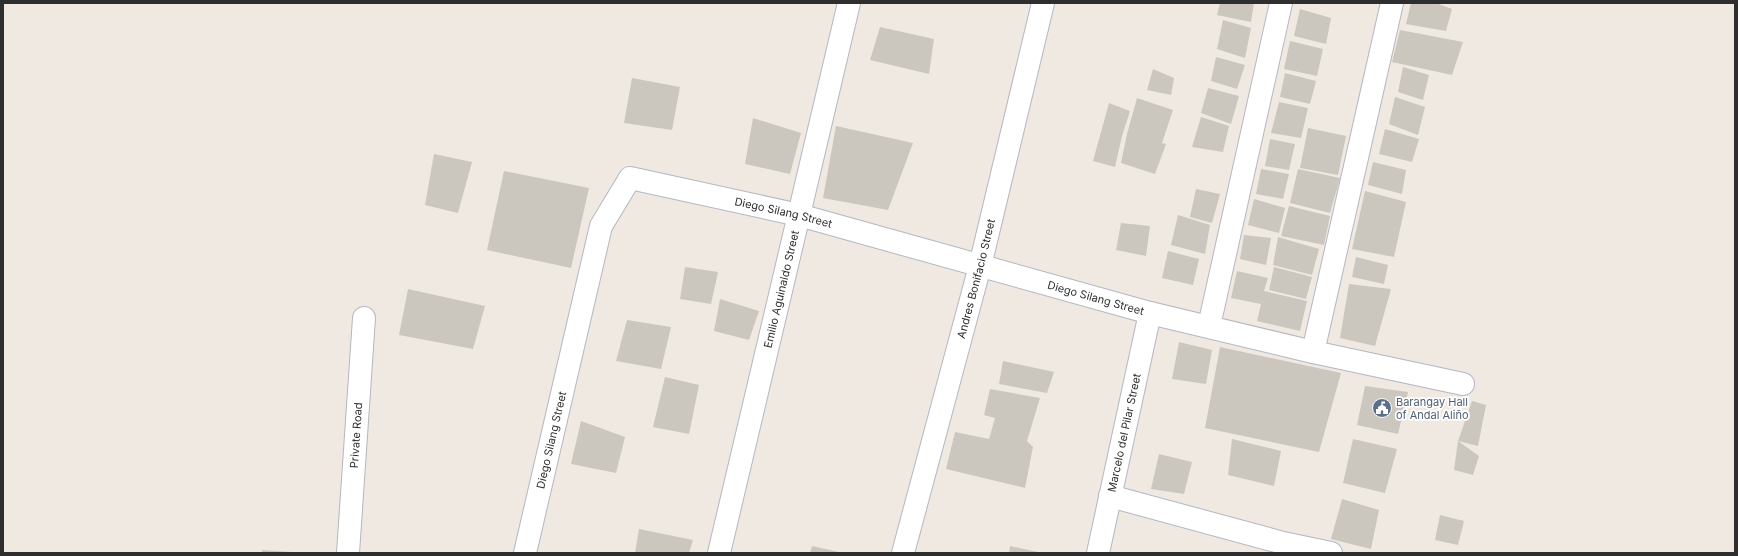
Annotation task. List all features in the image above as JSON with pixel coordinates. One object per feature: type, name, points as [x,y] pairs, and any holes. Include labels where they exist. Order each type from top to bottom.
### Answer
[{"type":"street","name":"Emilio Aguinaldo Street","points":[[718,553],[849,3]]},
{"type":"street","name":"Andres Bonifacio Street","points":[[903,553],[980,266],[1043,3]]},
{"type":"street","points":[[1209,326],[1281,3]]},
{"type":"street","points":[[1313,352],[1392,3]]},
{"type":"street","name":"Diego Silang Street","points":[[525,553],[601,226],[630,178],[799,215],[1150,313],[1313,352],[1462,384]]},
{"type":"street","name":"Marcelo del Pilar Street","points":[[1098,553],[1150,313]]},
{"type":"street","name":"Private Road","points":[[348,553],[364,318]]},
{"type":"street","points":[[1110,496],[1282,548],[1331,553]]},
{"type":"building","points":[[1220,3],[1254,3],[1251,22],[1217,15]]},
{"type":"building","points":[[1411,3],[1436,3],[1452,9],[1446,31],[1406,24]]},
{"type":"building","points":[[1300,9],[1331,18],[1326,44],[1294,36]]},
{"type":"building","points":[[1223,20],[1251,28],[1245,58],[1217,49]]},
{"type":"building","points":[[880,27],[934,39],[929,74],[870,60]]},
{"type":"building","points":[[1400,30],[1463,42],[1452,75],[1392,62]]},
{"type":"building","points":[[1290,41],[1323,49],[1317,76],[1284,69]]},
{"type":"building","points":[[1216,57],[1245,65],[1237,89],[1211,81]]},
{"type":"building","points":[[1403,67],[1429,75],[1423,100],[1398,92]]},
{"type":"building","points":[[1153,69],[1174,78],[1171,95],[1147,90]]},
{"type":"building","points":[[1285,73],[1316,81],[1310,104],[1280,97]]},
{"type":"building","points":[[632,78],[680,87],[672,130],[624,123]]},
{"type":"building","points":[[1208,88],[1239,96],[1231,124],[1201,113]]},
{"type":"building","points":[[1395,97],[1425,107],[1418,135],[1389,124]]},
{"type":"building","points":[[1137,98],[1173,110],[1162,143],[1166,144],[1155,174],[1121,163]]},
{"type":"building","points":[[1279,102],[1308,108],[1301,138],[1271,133]]},
{"type":"building","points":[[1109,103],[1130,111],[1122,136],[1115,167],[1093,161]]},
{"type":"building","points":[[1201,117],[1229,126],[1223,152],[1192,147]]},
{"type":"building","points":[[753,118],[801,133],[790,174],[745,164]]},
{"type":"building","points":[[836,126],[913,143],[888,210],[823,198]]},
{"type":"building","points":[[1308,128],[1346,136],[1338,175],[1300,168]]},
{"type":"building","points":[[1385,129],[1419,139],[1412,162],[1379,154]]},
{"type":"building","points":[[1270,139],[1295,144],[1289,170],[1265,166]]},
{"type":"building","points":[[434,154],[472,162],[458,213],[425,205]]},
{"type":"building","points":[[1373,162],[1406,170],[1402,194],[1368,185]]},
{"type":"building","points":[[1261,169],[1289,174],[1283,199],[1256,194]]},
{"type":"building","points":[[1298,169],[1340,178],[1330,213],[1290,203]]},
{"type":"building","points":[[504,171],[589,188],[571,268],[487,250]]},
{"type":"building","points":[[1196,189],[1220,194],[1212,223],[1190,217]]},
{"type":"building","points":[[1365,191],[1406,202],[1394,257],[1352,249]]},
{"type":"building","points":[[1254,199],[1285,208],[1279,233],[1248,225]]},
{"type":"building","points":[[1289,206],[1330,216],[1324,245],[1281,236]]},
{"type":"building","points":[[1178,215],[1210,225],[1205,254],[1171,245]]},
{"type":"building","points":[[1121,223],[1150,226],[1146,256],[1116,250]]},
{"type":"building","points":[[1244,235],[1271,238],[1266,265],[1240,259]]},
{"type":"building","points":[[1278,237],[1319,249],[1312,275],[1273,265]]},
{"type":"building","points":[[1168,251],[1199,259],[1193,285],[1162,278]]},
{"type":"building","points":[[1356,257],[1388,265],[1384,284],[1352,277]]},
{"type":"building","points":[[685,267],[718,272],[711,304],[680,299]]},
{"type":"building","points":[[1274,267],[1312,277],[1306,299],[1269,290]]},
{"type":"building","points":[[1237,271],[1268,278],[1264,291],[1307,301],[1300,331],[1257,321],[1261,304],[1231,298]]},
{"type":"building","points":[[1349,284],[1391,289],[1375,346],[1340,338]]},
{"type":"building","points":[[408,289],[485,306],[473,349],[399,335]]},
{"type":"building","points":[[720,299],[759,311],[749,340],[714,331]]},
{"type":"building","points":[[627,320],[671,327],[661,369],[616,361]]},
{"type":"building","points":[[1179,342],[1212,350],[1206,384],[1172,379]]},
{"type":"building","points":[[1220,347],[1341,373],[1319,452],[1205,428]]},
{"type":"building","points":[[1003,361],[1054,372],[1047,393],[999,384]]},
{"type":"building","points":[[665,377],[699,385],[689,434],[653,427]]},
{"type":"building","name":"Barangay Hall of Andal Aliño","points":[[1365,386],[1408,392],[1398,434],[1357,425]]},
{"type":"building","points":[[990,389],[1040,398],[1027,441],[1033,447],[1025,488],[946,469],[955,432],[989,439],[995,418],[984,415]]},
{"type":"building","points":[[1472,401],[1486,405],[1478,446],[1458,441]]},
{"type":"building","points":[[581,421],[625,437],[616,473],[571,464]]},
{"type":"building","points":[[1232,439],[1281,451],[1274,486],[1228,475]]},
{"type":"building","points":[[1353,439],[1397,449],[1385,493],[1343,483]]},
{"type":"building","points":[[1458,441],[1479,456],[1473,475],[1454,470]]},
{"type":"building","points":[[1159,454],[1192,462],[1184,494],[1151,489]]},
{"type":"building","points":[[1342,499],[1379,510],[1371,549],[1331,539]]},
{"type":"building","points":[[1440,515],[1464,521],[1458,545],[1435,540]]},
{"type":"building","points":[[639,529],[693,540],[689,553],[635,553]]},
{"type":"building","points":[[812,546],[839,552],[839,553],[810,553]]},
{"type":"building","points":[[1010,546],[1038,552],[1038,553],[1009,553]]},
{"type":"building","points":[[262,550],[292,552],[292,553],[262,553]]},
{"type":"place","name":"Barangay Hall of Andal Aliño","points":[[1382,408]]}]
